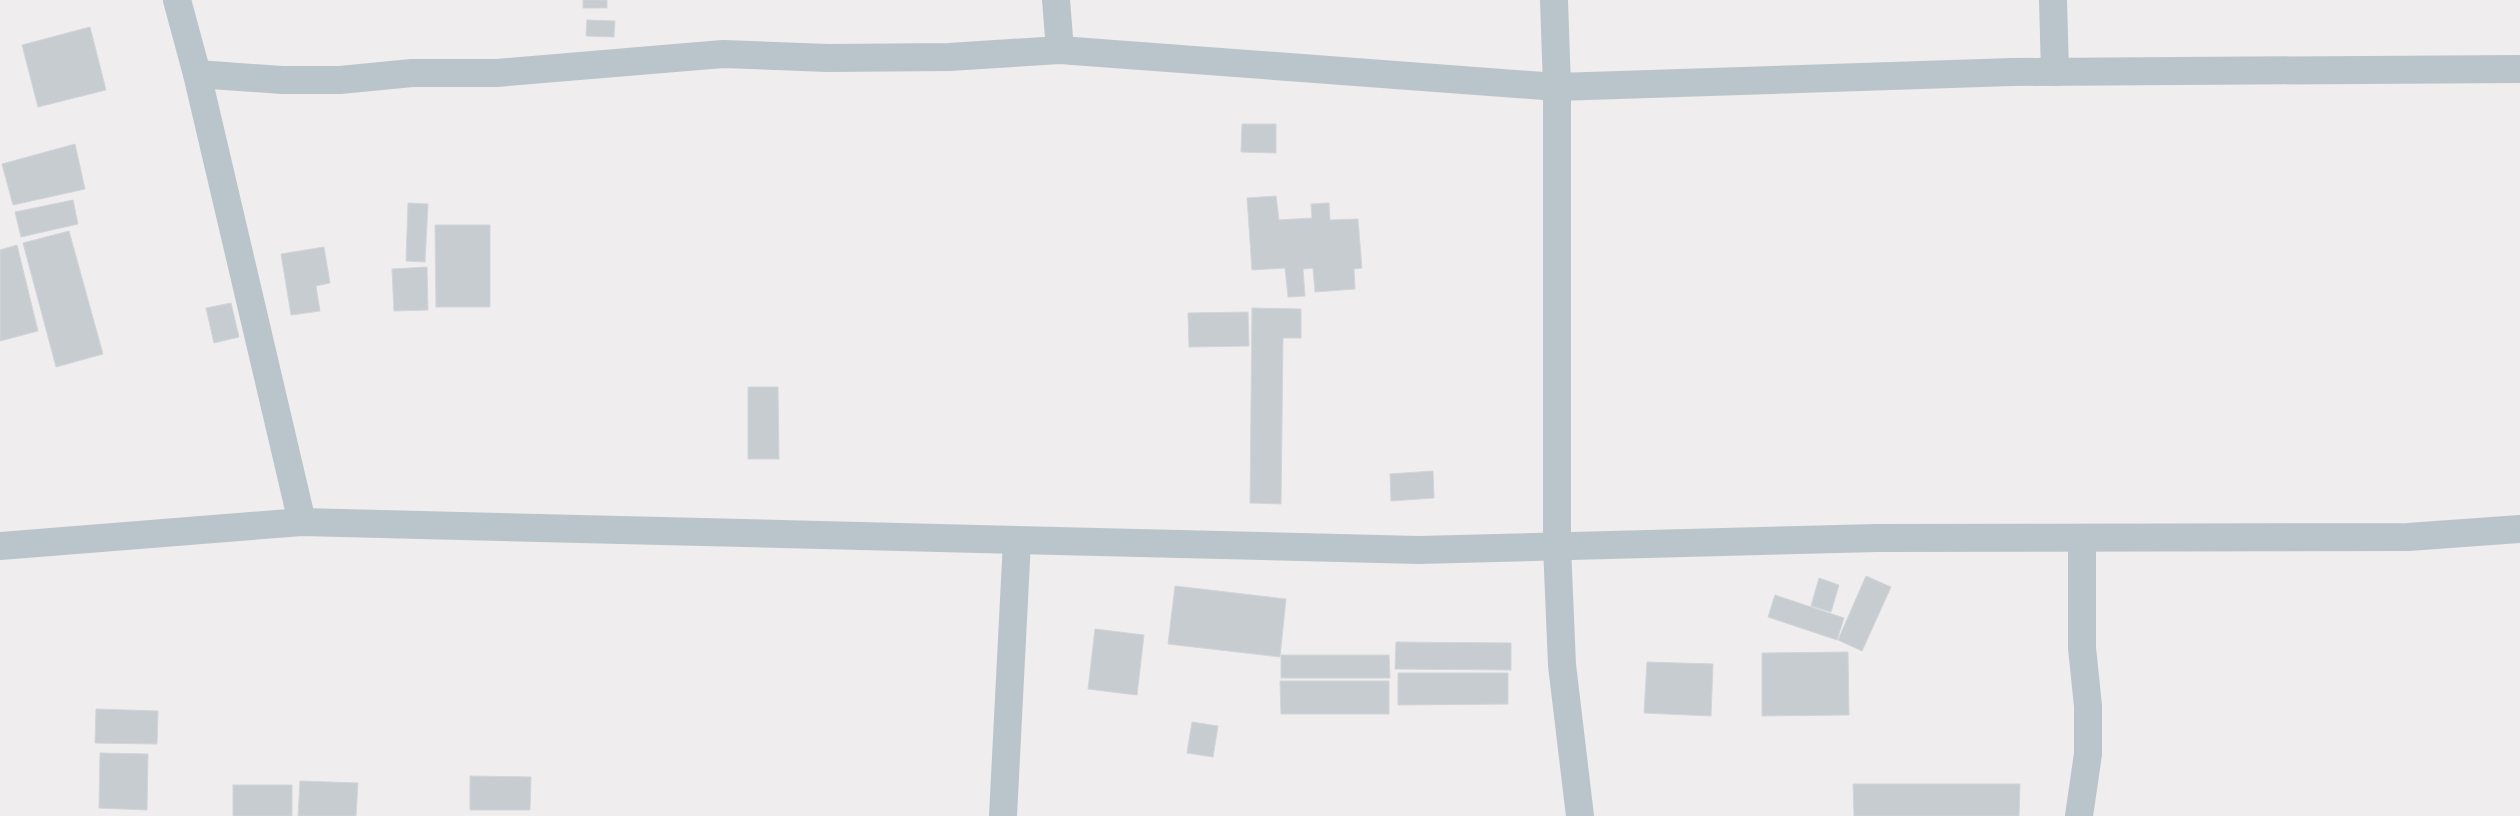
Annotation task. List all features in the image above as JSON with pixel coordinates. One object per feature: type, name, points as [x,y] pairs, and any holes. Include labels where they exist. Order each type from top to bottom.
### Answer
[{"type":"street","points":[[177,0],[197,74],[302,522]]},
{"type":"street","points":[[1056,0],[1060,50]]},
{"type":"street","points":[[1554,0],[1557,87],[1557,546],[1562,665],[1580,816]]},
{"type":"street","points":[[2053,0],[2055,72]]},
{"type":"street","points":[[197,74],[238,75],[282,80],[340,80],[412,73],[497,73],[723,54],[865,58],[949,57],[1060,50],[1557,87],[2055,72],[2520,69]]},
{"type":"street","points":[[0,546],[302,522],[1419,550],[1878,538],[2408,537],[2520,529]]},
{"type":"street","points":[[2079,816],[2088,754],[2088,706],[2082,648],[2082,538]]},
{"type":"street","points":[[1003,816],[1017,541]]},
{"type":"building","points":[[583,0],[607,0],[607,8],[583,8]]},
{"type":"building","points":[[587,20],[615,21],[614,37],[586,36]]},
{"type":"building","points":[[90,27],[106,90],[38,107],[22,45]]},
{"type":"building","points":[[1242,124],[1276,124],[1276,153],[1241,152]]},
{"type":"building","points":[[75,144],[85,189],[13,205],[2,164]]},
{"type":"building","points":[[1276,196],[1279,220],[1312,218],[1311,204],[1329,203],[1330,220],[1358,219],[1362,268],[1354,269],[1355,289],[1315,292],[1313,268],[1303,269],[1305,296],[1288,297],[1285,268],[1252,270],[1247,198]]},
{"type":"building","points":[[73,200],[78,224],[21,237],[15,212]]},
{"type":"building","points":[[408,203],[428,204],[425,262],[406,261]]},
{"type":"building","points":[[435,225],[490,225],[490,307],[436,307]]},
{"type":"building","points":[[69,231],[103,354],[56,367],[23,243]]},
{"type":"building","points":[[17,245],[38,331],[0,341],[0,250]]},
{"type":"building","points":[[324,247],[330,283],[316,286],[320,311],[291,315],[281,254]]},
{"type":"building","points":[[427,267],[428,310],[394,311],[392,269]]},
{"type":"building","points":[[231,303],[239,337],[214,343],[206,308]]},
{"type":"building","points":[[1252,308],[1301,309],[1301,338],[1283,338],[1281,504],[1250,503]]},
{"type":"building","points":[[1248,312],[1249,346],[1189,347],[1188,313]]},
{"type":"building","points":[[748,387],[778,387],[779,459],[748,459]]},
{"type":"building","points":[[1433,471],[1434,498],[1391,501],[1390,474]]},
{"type":"building","points":[[1866,576],[1891,587],[1862,651],[1838,640]]},
{"type":"building","points":[[1819,578],[1839,585],[1831,612],[1811,606]]},
{"type":"building","points":[[1175,586],[1286,599],[1280,657],[1168,644]]},
{"type":"building","points":[[1775,595],[1844,618],[1837,640],[1768,617]]},
{"type":"building","points":[[1095,629],[1144,635],[1137,695],[1088,689]]},
{"type":"building","points":[[1396,642],[1511,643],[1511,670],[1395,669]]},
{"type":"building","points":[[1848,652],[1849,715],[1762,716],[1762,653]]},
{"type":"building","points":[[1281,655],[1389,655],[1390,678],[1281,678]]},
{"type":"building","points":[[1647,662],[1713,664],[1711,716],[1644,713]]},
{"type":"building","points":[[1398,673],[1508,673],[1508,704],[1398,705]]},
{"type":"building","points":[[1280,681],[1389,681],[1389,714],[1281,714]]},
{"type":"building","points":[[96,709],[158,711],[157,744],[95,743]]},
{"type":"building","points":[[1192,722],[1218,726],[1213,757],[1187,753]]},
{"type":"building","points":[[100,753],[148,754],[147,810],[99,808]]},
{"type":"building","points":[[470,776],[531,777],[530,810],[470,810]]},
{"type":"building","points":[[300,781],[358,783],[356,816],[298,816]]},
{"type":"building","points":[[1853,784],[2020,784],[2019,816],[1854,816]]},
{"type":"building","points":[[233,785],[292,785],[292,816],[233,816]]}]
